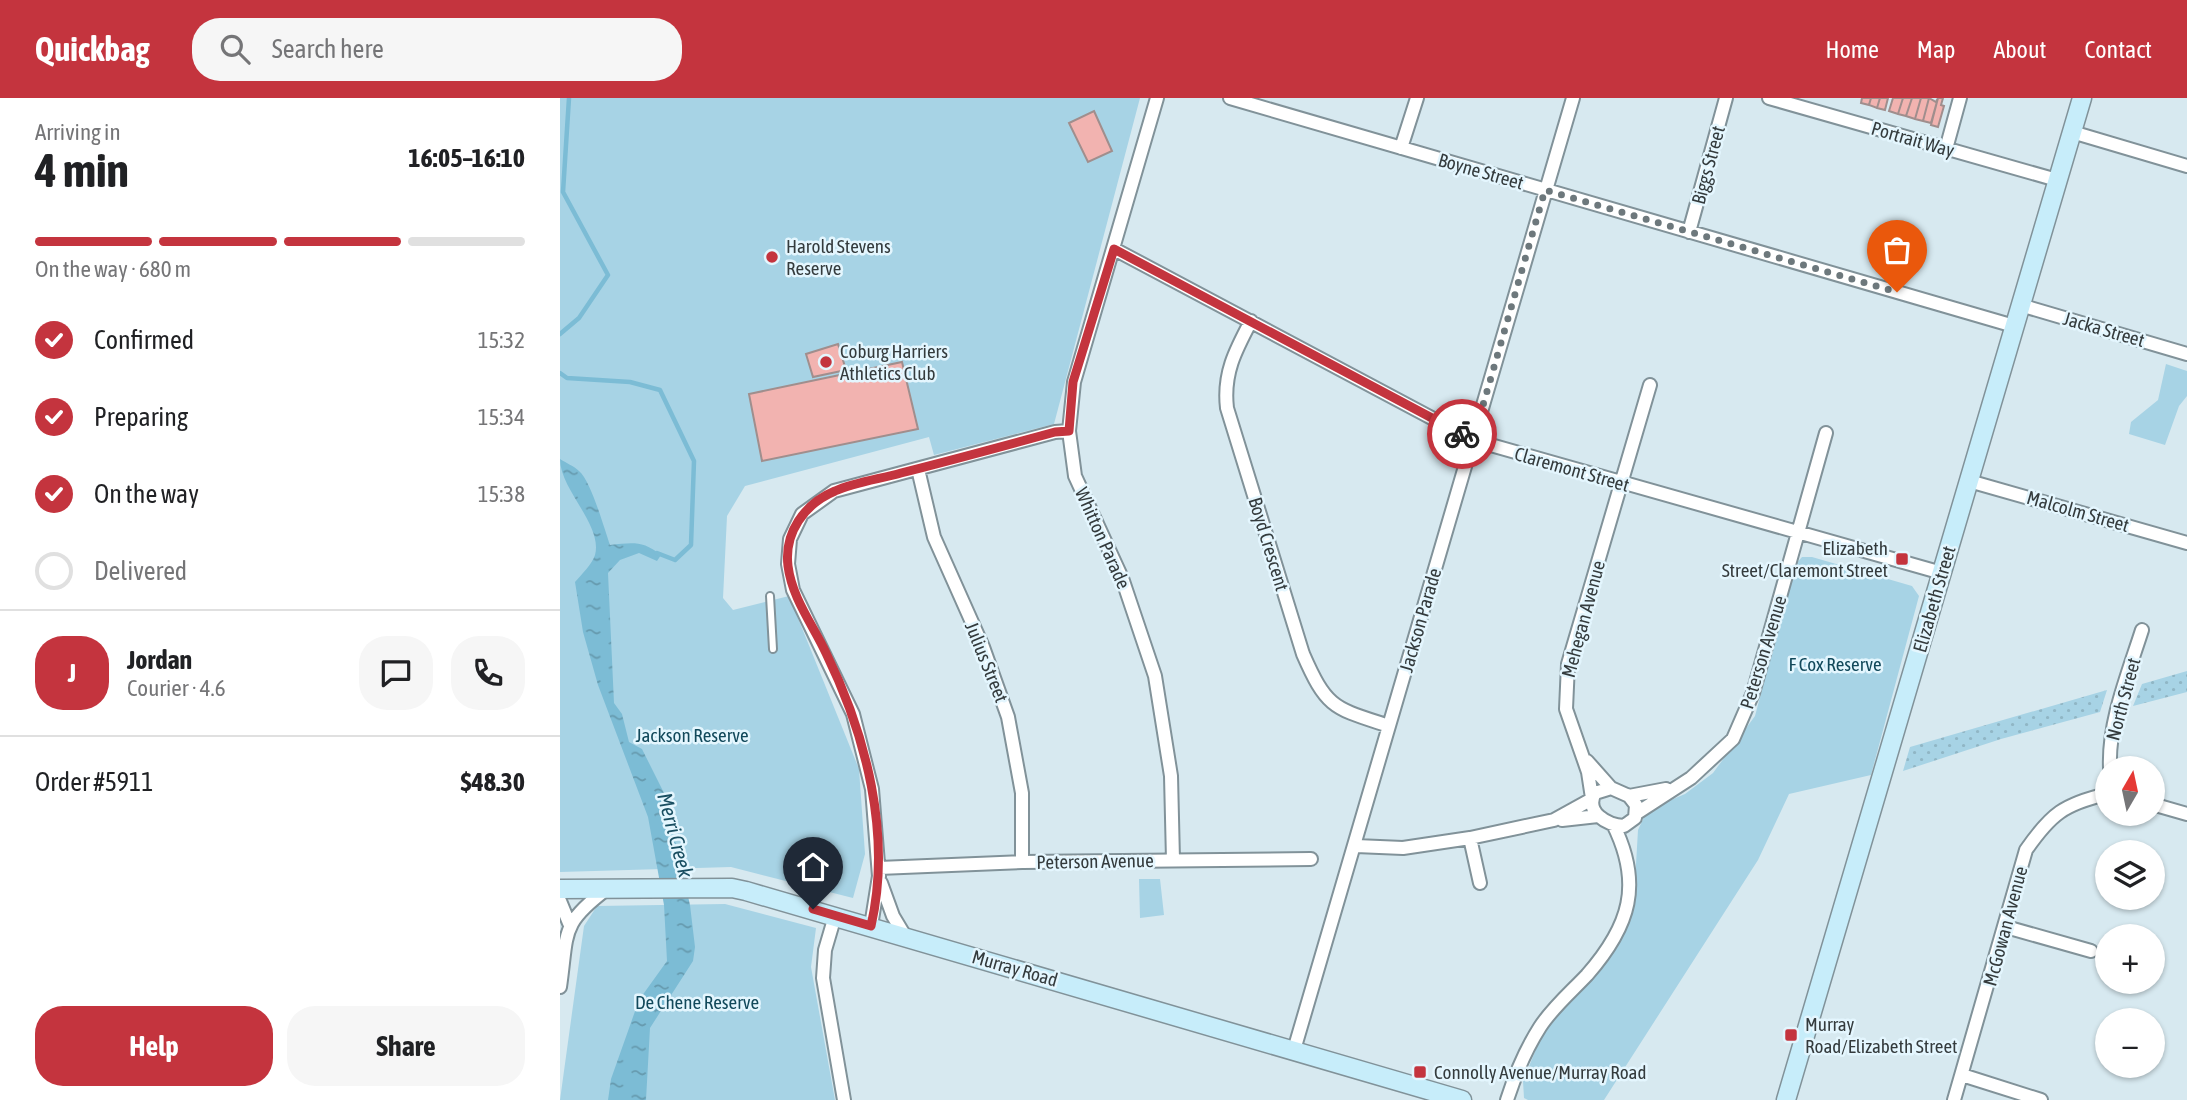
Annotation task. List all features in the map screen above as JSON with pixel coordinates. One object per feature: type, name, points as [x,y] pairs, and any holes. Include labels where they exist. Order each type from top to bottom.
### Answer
[{"type":"street","name":"Whitton Parade","points":[[1157,98],[1073,382],[1069,431],[1074,476],[1122,578],[1155,676],[1171,776],[1173,860]]},
{"type":"street","name":"Boyne Street","points":[[1230,98],[2014,326]]},
{"type":"street","points":[[1401,148],[1416,98]]},
{"type":"street","name":"Jackson Parade","points":[[1294,1050],[1356,846],[1573,98]]},
{"type":"street","name":"Biggs Street","points":[[1689,232],[1726,98]]},
{"type":"street","name":"Portrait Way","points":[[1769,98],[1818,104],[1946,149],[2057,180]]},
{"type":"street","points":[[1946,149],[1960,98]]},
{"type":"street","name":"Elizabeth Street","points":[[1786,1100],[2082,98]]},
{"type":"street","points":[[2072,132],[2187,166]]},
{"type":"street","name":"Claremont Street","points":[[1114,249],[1473,440],[1942,573]]},
{"type":"street","name":"Jacka Street","points":[[2020,305],[2187,354]]},
{"type":"street","name":"Boyd Crescent","points":[[1251,321],[1228,369],[1225,387],[1227,408],[1303,654],[1318,690],[1341,710],[1389,726]]},
{"type":"street","name":"Mehegan Avenue","points":[[1592,798],[1583,755],[1566,709],[1568,664],[1650,385]]},
{"type":"street","points":[[905,936],[893,916],[879,872],[872,789],[853,714],[793,590],[788,564],[790,539],[802,514],[834,491],[1069,431]]},
{"type":"street","name":"Peterson Avenue","points":[[1635,816],[1713,760],[1733,739],[1744,717],[1826,433]]},
{"type":"street","name":"Julius Street","points":[[918,469],[933,537],[983,647],[1008,717],[1022,793],[1022,862]]},
{"type":"street","name":"Malcolm Street","points":[[1969,481],[2187,543]]},
{"type":"street","name":"North Street","points":[[2109,756],[2117,712],[2142,630]]},
{"type":"street","name":"Mehegan Avenue","points":[[1583,755],[1611,788]]},
{"type":"street","name":"Peterson Avenue","points":[[1629,796],[1677,786]]},
{"type":"street","points":[[1507,1100],[1541,1026],[1587,975],[1615,935],[1628,903],[1636,805],[1629,796],[1611,788],[1602,789],[1592,798],[1554,820]]},
{"type":"street","points":[[1592,798],[1598,816]]},
{"type":"street","name":"McGowan Avenue","points":[[1954,1100],[2026,850],[2046,821],[2063,808],[2095,798]]},
{"type":"street","points":[[2165,808],[2187,814]]},
{"type":"street","points":[[1356,846],[1403,848],[1470,838],[1554,820],[1598,816],[1624,826],[1635,816]]},
{"type":"street","points":[[1613,824],[1625,845],[1630,869]]},
{"type":"street","points":[[1470,838],[1480,883]]},
{"type":"street","name":"Peterson Avenue","points":[[879,872],[1022,862],[1311,859]]},
{"type":"street","points":[[871,926],[879,872]]},
{"type":"street","points":[[560,987],[569,923],[579,910],[608,888]]},
{"type":"street","name":"Murray Road","points":[[560,890],[732,888],[871,926],[1462,1100]]},
{"type":"street","points":[[560,901],[569,923]]},
{"type":"street","points":[[835,916],[823,978],[845,1100]]},
{"type":"street","points":[[2006,927],[2091,951]]},
{"type":"street","points":[[1962,1075],[2040,1100]]},
{"type":"lane","points":[[770,596],[774,649]]},
{"type":"green space","name":"Jackson Reserve","points":[[560,98],[1140,98],[1054,424],[934,455],[929,437],[745,486],[727,516],[723,598],[733,610],[789,596],[859,769],[865,854],[853,898],[731,867],[560,872]]},
{"type":"green space","points":[[2166,364],[2187,371],[2187,396],[2179,406],[2165,445],[2129,434],[2131,422],[2158,400]]},
{"type":"green space","name":"F Cox Reserve","points":[[1802,557],[1812,557],[1912,586],[1919,596],[1871,775],[1789,794],[1758,860],[1604,1100],[1524,1098],[1523,1081],[1539,1042],[1550,1025],[1617,948],[1629,921],[1634,899],[1638,830],[1644,817],[1652,808],[1685,794],[1713,773],[1755,716],[1795,565]]},
{"type":"green space","points":[[2187,671],[2187,692],[2133,706],[2142,684]]},
{"type":"green space","points":[[2107,690],[2100,712],[2001,739],[1903,771],[1910,747]]},
{"type":"green space","points":[[1139,879],[1160,879],[1164,915],[1140,918]]},
{"type":"green space","name":"De Chene Reserve","points":[[725,904],[816,928],[811,967],[835,1100],[560,1100],[584,926],[597,906]]},
{"type":"water","points":[[560,459],[584,476],[610,545],[642,545],[661,555],[657,561],[639,553],[620,560],[608,573],[614,703],[622,714],[629,742],[642,749],[664,793],[690,905],[695,947],[693,961],[650,1028],[646,1100],[608,1100],[611,1079],[639,1000],[667,961],[664,905],[648,817],[598,685],[583,632],[575,582],[594,558],[596,544],[593,532],[567,483]]},
{"type":"building","points":[[1862,98],[1871,98],[1869,105],[1861,103]]},
{"type":"building","points":[[1871,98],[1880,98],[1877,108],[1869,105]]},
{"type":"building","points":[[1880,98],[1888,98],[1885,110],[1877,108]]},
{"type":"building","points":[[1893,98],[1903,98],[1898,114],[1889,111]]},
{"type":"building","points":[[1903,98],[1912,98],[1906,116],[1898,114]]},
{"type":"building","points":[[1912,98],[1921,98],[1915,119],[1906,116]]},
{"type":"building","points":[[1921,98],[1929,98],[1923,121],[1915,119]]},
{"type":"building","points":[[1929,98],[1936,102],[1938,98],[1931,123],[1923,121]]},
{"type":"building","points":[[1938,98],[1943,98],[1941,105],[1944,106],[1938,127],[1931,125]]},
{"type":"building","points":[[1094,111],[1112,151],[1088,162],[1069,123]]},
{"type":"building","name":"Coburg Harriers Athletics Club","points":[[838,344],[846,370],[813,377],[806,354]]},
{"type":"building","points":[[902,362],[918,429],[762,461],[749,394]]},
{"type":"waterway","points":[[560,334],[579,318],[608,275],[563,192],[569,98]]},
{"type":"waterway","points":[[560,373],[567,378],[630,382],[660,390],[694,461],[691,545],[675,560],[657,553]]},
{"type":"way so far","points":[[1462,434],[1473,440],[1545,190],[1897,292]]},
{"type":"place","name":"Harold Stevens Reserve","points":[[772,257]]},
{"type":"place","name":"Coburg Harriers Athletics Club","points":[[826,362]]},
{"type":"place","name":"Elizabeth Street/Claremont Street","points":[[1902,559]]},
{"type":"place","name":"Murray Road/Elizabeth Street","points":[[1791,1035]]},
{"type":"place","name":"Connolly Avenue/Murray Road","points":[[1420,1072]]},
{"type":"route","points":[[813,909],[871,926],[877,898],[879,861],[872,789],[853,714],[826,653],[793,590],[788,564],[790,539],[802,514],[834,491],[1055,432],[1069,431],[1073,382],[1114,249],[1462,434]]},
{"type":"water label","name":"Merri Creek","points":[[676,835]]}]
